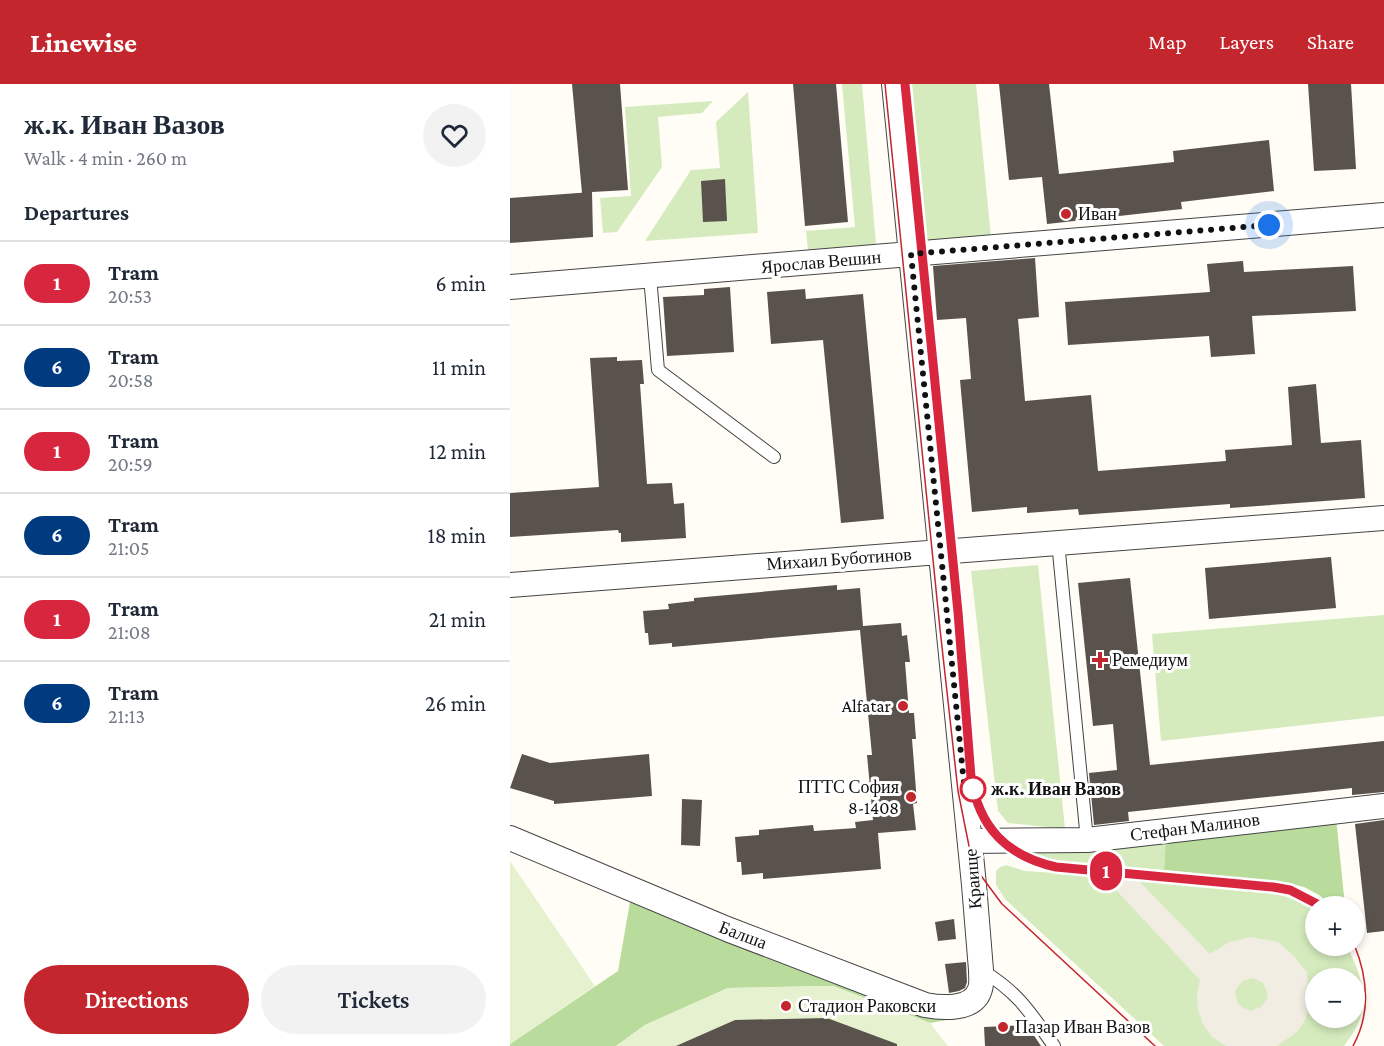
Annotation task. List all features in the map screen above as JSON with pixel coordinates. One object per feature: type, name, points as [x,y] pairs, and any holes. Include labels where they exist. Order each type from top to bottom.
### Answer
[{"type":"street","name":"Краище","points":[[894,84],[970,841],[980,982]]},
{"type":"street","name":"Ярослав Вешин","points":[[510,287],[1384,215]]},
{"type":"street","name":"Михаил Буботинов","points":[[510,585],[1384,518]]},
{"type":"street","name":"Стефан Малинов","points":[[970,841],[1087,840],[1384,806]]},
{"type":"street","name":"Балша","points":[[510,838],[727,929],[925,1005],[940,1007],[960,1005],[970,1001],[980,982]]},
{"type":"lane","points":[[650,276],[658,370],[774,457]]},
{"type":"lane","points":[[1058,543],[1087,840]]},
{"type":"lane","points":[[980,982],[1003,984],[1023,1003],[1054,1046]]},
{"type":"green space","points":[[842,84],[862,84],[876,244],[808,250],[806,231],[855,227]]},
{"type":"green space","points":[[905,84],[976,84],[992,248],[922,254]]},
{"type":"green space","points":[[748,92],[758,233],[645,241],[691,170],[720,168],[716,122]]},
{"type":"green space","points":[[713,101],[702,113],[658,117],[662,167],[617,232],[603,233],[600,198],[631,196],[625,107]]},
{"type":"green space","points":[[1038,565],[1065,829],[1008,823],[998,811],[971,571]]},
{"type":"green space","points":[[1384,615],[1384,716],[1161,741],[1152,634]]},
{"type":"green space","points":[[1336,818],[1344,896],[1320,896],[1304,887],[1288,883],[1164,870],[1166,837]]},
{"type":"green space","points":[[1166,837],[1164,870],[1042,861],[1033,854],[1042,847]]},
{"type":"green space","points":[[510,861],[595,986],[510,1044]]},
{"type":"green space","points":[[1006,865],[1025,871],[1103,876],[1276,893],[1305,904],[1305,956],[1351,956],[1356,968],[1305,968],[1305,1028],[1356,1028],[1344,1046],[1164,1046],[1005,899],[996,885],[996,871]]},
{"type":"green space","points":[[631,896],[947,1020],[930,1023],[833,986],[728,988],[645,1025],[616,1046],[510,1046],[618,971]]},
{"type":"green space","name":"Стадион Раковски","points":[[833,986],[930,1023],[948,1046],[616,1046],[645,1025],[728,988]]},
{"type":"shaded area","points":[[1103,876],[1137,879],[1210,954],[1229,942],[1251,937],[1278,942],[1295,957],[1305,970],[1305,1020],[1297,1032],[1277,1046],[1226,1046],[1212,1037],[1203,1024],[1198,1010],[1197,994],[1200,980]],"holes":[[[1253,978],[1263,983],[1268,994],[1261,1007],[1251,1011],[1238,1003],[1235,994],[1243,981]]]},
{"type":"building","points":[[572,84],[620,84],[628,190],[592,192],[593,237],[510,243],[510,198],[582,193]]},
{"type":"building","points":[[793,84],[836,84],[848,222],[805,226]]},
{"type":"building","points":[[999,84],[1049,84],[1059,174],[1174,162],[1173,151],[1269,140],[1274,191],[1181,202],[1182,209],[1047,224],[1042,177],[1009,180]]},
{"type":"building","points":[[1308,84],[1351,84],[1356,169],[1314,171]]},
{"type":"building","points":[[725,179],[727,221],[703,222],[701,181]]},
{"type":"building","points":[[1035,258],[1039,317],[1018,319],[1025,401],[1091,395],[1098,471],[1226,461],[1225,450],[1292,445],[1288,387],[1316,384],[1321,443],[1361,440],[1365,498],[1230,508],[1230,504],[1079,515],[1078,509],[1027,513],[1027,507],[972,512],[960,380],[971,379],[966,318],[937,320],[933,266]]},
{"type":"building","points":[[1243,261],[1244,272],[1353,266],[1356,311],[1252,316],[1255,354],[1211,357],[1209,336],[1068,345],[1065,302],[1210,292],[1207,264]]},
{"type":"building","points":[[730,287],[734,352],[667,356],[663,297],[704,295],[704,289]]},
{"type":"building","points":[[805,289],[806,299],[863,294],[884,519],[841,523],[823,340],[771,344],[767,292]]},
{"type":"building","points":[[617,357],[617,361],[642,360],[644,384],[640,384],[647,484],[672,483],[674,504],[684,503],[686,538],[621,542],[621,533],[618,530],[510,537],[510,493],[599,487],[590,358]]},
{"type":"building","points":[[1331,557],[1336,608],[1209,619],[1205,568]]},
{"type":"building","points":[[1130,578],[1150,765],[1384,741],[1384,792],[1352,795],[1352,788],[1128,812],[1129,821],[1094,825],[1089,773],[1117,770],[1113,724],[1093,726],[1078,583]]},
{"type":"building","points":[[837,585],[837,590],[860,588],[863,626],[901,623],[902,636],[907,635],[910,662],[905,662],[909,713],[914,713],[916,739],[912,739],[917,803],[913,804],[916,830],[878,833],[881,869],[763,879],[763,873],[742,875],[741,862],[737,862],[735,837],[759,835],[759,830],[813,825],[814,831],[856,828],[855,822],[873,820],[867,755],[872,755],[860,630],[672,647],[672,643],[649,645],[648,633],[645,633],[643,611],[669,609],[668,604],[694,601],[694,598]]},
{"type":"building","points":[[522,754],[550,763],[649,754],[652,796],[554,804],[554,801],[510,788]]},
{"type":"building","points":[[682,799],[702,800],[700,846],[681,845]]},
{"type":"building","points":[[1384,820],[1384,931],[1367,933],[1365,896],[1363,896],[1355,824]]},
{"type":"building","points":[[954,919],[956,939],[938,941],[935,922]]},
{"type":"building","points":[[966,962],[965,988],[949,993],[945,964]]},
{"type":"building","points":[[827,1018],[897,1044],[897,1046],[676,1046],[735,1020]]},
{"type":"building","points":[[1027,1025],[1041,1046],[985,1046],[984,1027]]},
{"type":"tram line","points":[[885,84],[940,629],[958,791],[969,846],[979,873],[1002,904],[1155,1046]]},
{"type":"tram line","points":[[905,84],[961,648],[971,776],[981,811],[988,825],[1009,847],[1038,862],[1056,867],[1273,887],[1305,897]]},
{"type":"tram line","name":"1","points":[[905,84],[958,612],[971,777],[974,793],[987,824],[1011,849],[1040,864],[1273,887],[1290,890],[1305,897]]},
{"type":"tram line","points":[[1353,1046],[1363,1021],[1366,995],[1359,956]]},
{"type":"place","name":"Иван","points":[[1066,214]]},
{"type":"place","name":"Ремедиум","points":[[1100,660]]},
{"type":"place","name":"Alfatar","points":[[903,706]]},
{"type":"place","name":"ж.к. Иван Вазов","points":[[973,789]]},
{"type":"place","name":"ПТТС София 8-1408","points":[[911,797]]},
{"type":"place","name":"Стадион Раковски","points":[[786,1006]]},
{"type":"place","name":"Пазар Иван Вазов","points":[[1003,1027]]},
{"type":"route","points":[[973,789],[965,794],[911,254],[1269,225]]}]
